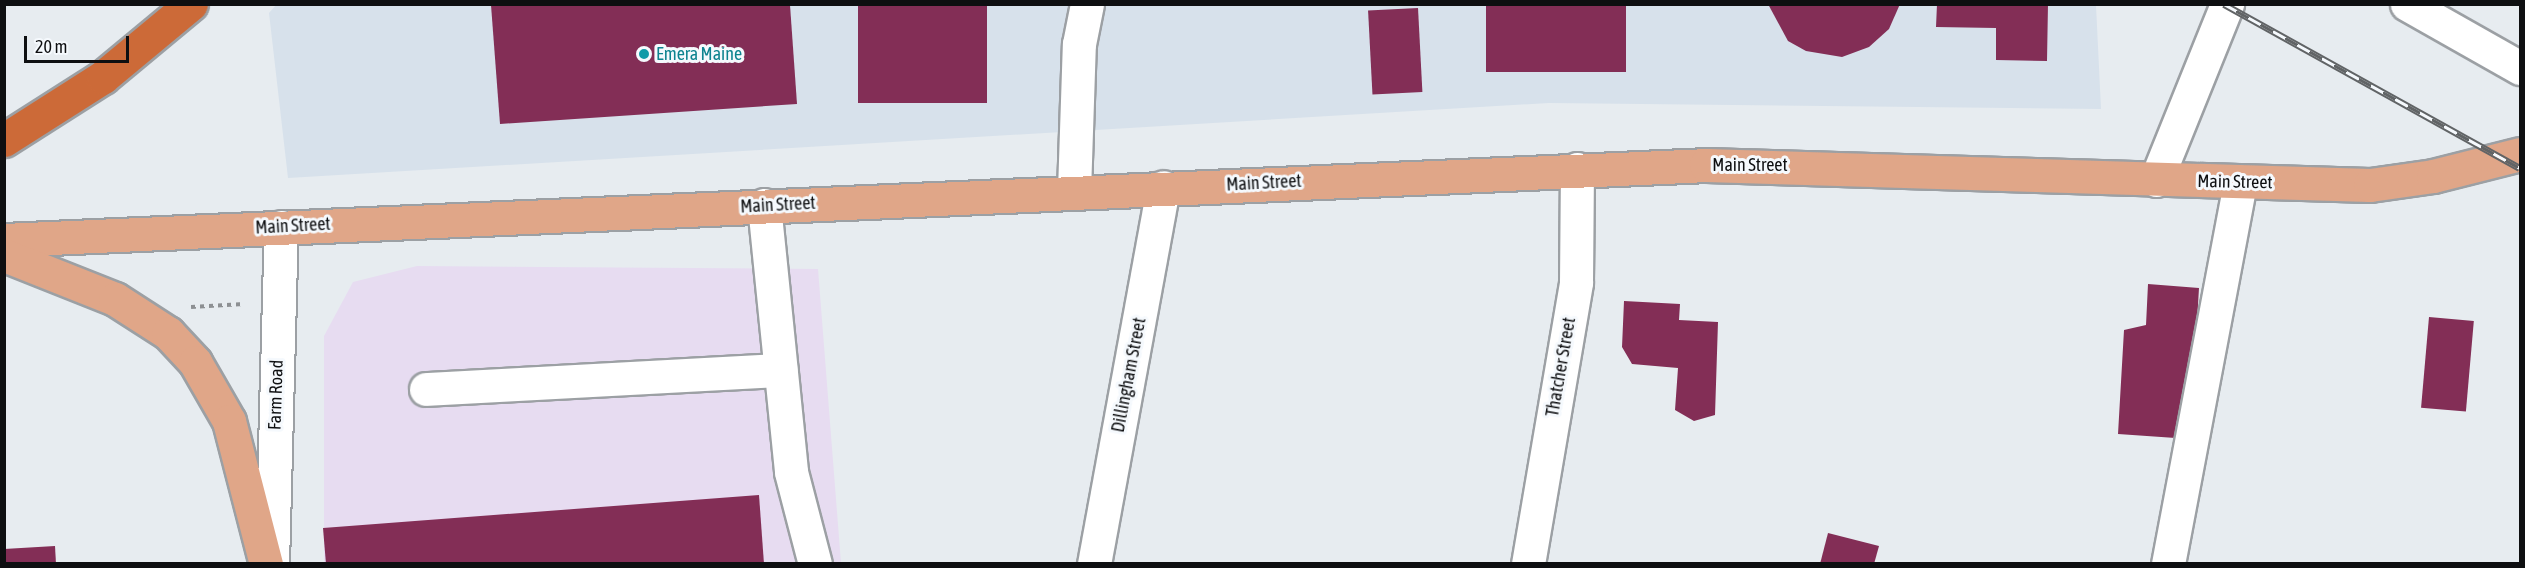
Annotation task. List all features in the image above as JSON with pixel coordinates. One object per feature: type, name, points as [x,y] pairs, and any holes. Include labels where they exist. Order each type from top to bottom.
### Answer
[{"type":"highway","points":[[4,140],[103,77],[191,4]]},
{"type":"main road","name":"Main Street","points":[[4,240],[1577,169],[1869,166],[2156,180],[2370,185],[2433,176],[2520,154]]},
{"type":"main road","points":[[4,255],[115,299],[168,333],[195,362],[229,421],[266,564]]},
{"type":"street","points":[[1074,191],[1079,44],[1087,4]]},
{"type":"street","points":[[2156,180],[2227,4]]},
{"type":"street","points":[[2407,4],[2520,68]]},
{"type":"street","name":"Thatcher Street","points":[[1527,564],[1576,282],[1577,169]]},
{"type":"street","points":[[2168,564],[2240,182]]},
{"type":"street","name":"Dillingham Street","points":[[1094,564],[1163,187]]},
{"type":"street","points":[[764,205],[791,472],[815,564]]},
{"type":"street","name":"Farm Road","points":[[272,564],[281,227]]},
{"type":"street","points":[[426,389],[780,370]]},
{"type":"path","points":[[182,308],[247,304]]},
{"type":"shaded area","points":[[277,4],[2096,5],[2101,109],[1549,103],[288,178],[269,13]]},
{"type":"shaded area","points":[[417,266],[818,269],[841,563],[324,564],[324,336],[353,282]]},
{"type":"building","points":[[858,4],[987,4],[987,103],[858,103]]},
{"type":"building","points":[[1486,4],[1626,4],[1626,72],[1486,72]]},
{"type":"building","points":[[1768,4],[1900,4],[1889,29],[1869,47],[1842,57],[1806,51],[1788,41]]},
{"type":"building","points":[[1937,4],[2048,4],[2047,61],[1996,60],[1996,28],[1936,27]]},
{"type":"building","name":"Emera Maine","points":[[491,5],[790,5],[797,104],[500,124]]},
{"type":"building","points":[[1418,8],[1422,92],[1372,95],[1368,11]]},
{"type":"building","points":[[2148,284],[2199,288],[2190,439],[2118,434],[2124,330],[2146,325]]},
{"type":"building","points":[[1624,301],[1680,304],[1679,320],[1718,322],[1715,415],[1694,421],[1675,410],[1678,368],[1632,364],[1622,347]]},
{"type":"building","points":[[2429,317],[2474,321],[2466,412],[2421,408]]},
{"type":"building","points":[[759,495],[764,564],[326,564],[323,528]]},
{"type":"building","points":[[1828,533],[1879,546],[1874,564],[1820,564]]},
{"type":"building","points":[[55,546],[56,564],[4,564],[4,549]]},
{"type":"railway","points":[[2224,4],[2520,168]]},
{"type":"place","name":"Emera Maine","points":[[644,54]]}]
